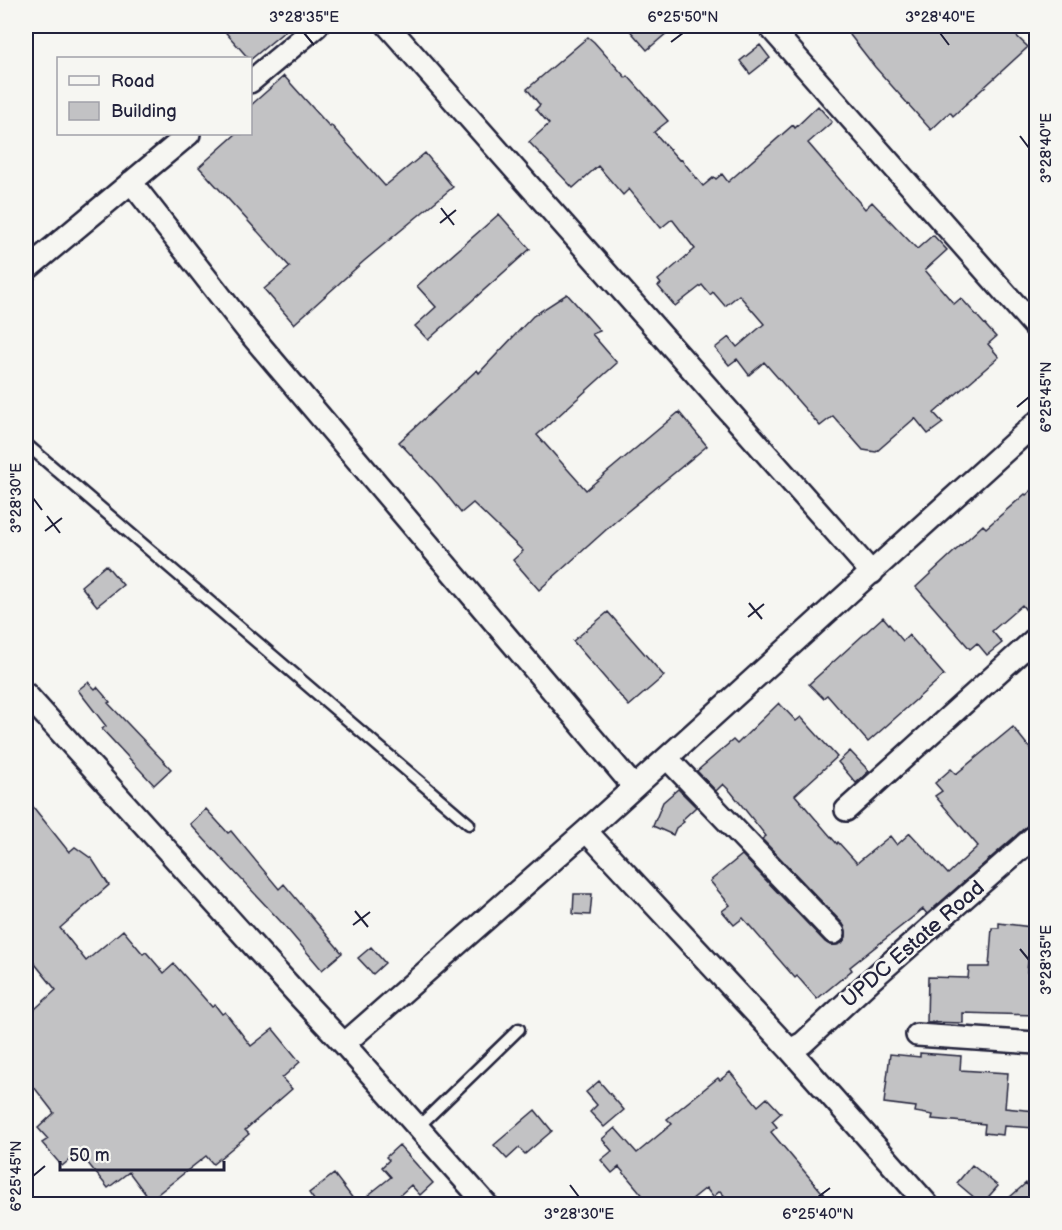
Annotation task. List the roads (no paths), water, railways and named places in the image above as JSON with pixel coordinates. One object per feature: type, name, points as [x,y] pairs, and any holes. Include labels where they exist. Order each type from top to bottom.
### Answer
[{"type":"street","points":[[252,80],[317,26]]},
{"type":"street","points":[[388,26],[872,573]]},
{"type":"street","points":[[769,26],[1036,328]]},
{"type":"street","points":[[26,270],[188,135]]},
{"type":"street","points":[[131,182],[247,330],[634,787]]},
{"type":"street","points":[[344,1044],[586,831],[1036,423]]},
{"type":"street","points":[[846,810],[1036,638]]},
{"type":"street","points":[[26,694],[486,1204]]},
{"type":"street","points":[[667,758],[834,933]]},
{"type":"street","points":[[586,831],[790,1050],[927,1204]]},
{"type":"street","name":"UPDC Estate Road","points":[[790,1050],[802,1043],[1036,836]]},
{"type":"street","points":[[917,1035],[1036,1043]]},
{"type":"lane","points":[[26,444],[469,824]]},
{"type":"lane","points":[[417,1127],[519,1029]]}]
